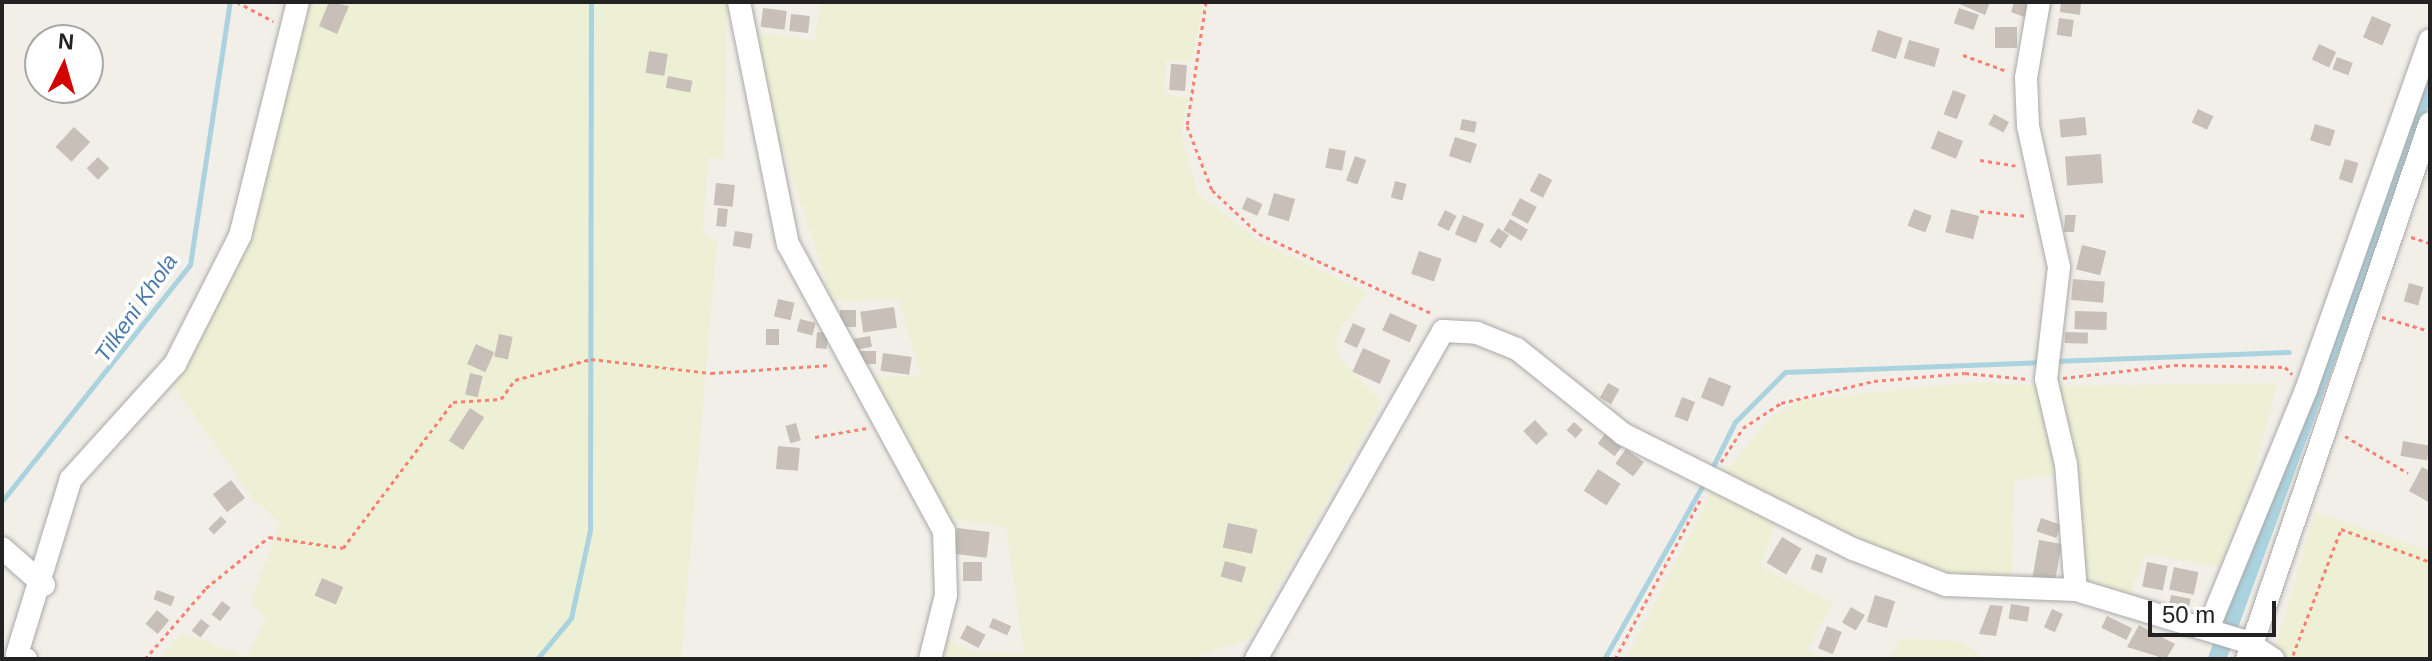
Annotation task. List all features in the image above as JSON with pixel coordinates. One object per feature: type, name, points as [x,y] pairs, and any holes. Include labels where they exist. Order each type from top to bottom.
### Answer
[{"type":"street","points":[[18,657],[44,585],[41,564],[71,479],[175,364],[240,236],[298,2]]},
{"type":"street","points":[[739,2],[788,244],[883,425],[930,493],[944,531],[946,595],[930,659]]},
{"type":"street","points":[[2039,2],[2026,78],[2046,219],[2059,267],[2046,380],[2066,464],[2076,590]]},
{"type":"street","points":[[2208,629],[2306,390],[2430,40]]},
{"type":"street","points":[[2249,650],[2332,426],[2430,123]]},
{"type":"street","points":[[1256,659],[1443,331],[1477,333],[1517,349],[1623,434],[1853,549],[1946,585],[2076,590],[2208,629],[2273,659]]},
{"type":"street","points":[[10,555],[44,585]]},
{"type":"path","points":[[237,2],[291,31]]},
{"type":"path","points":[[1206,2],[1187,126],[1212,190],[1259,234],[1431,312],[1443,331]]},
{"type":"path","points":[[1963,55],[2026,78]]},
{"type":"path","points":[[1980,160],[2039,170]]},
{"type":"path","points":[[1980,211],[2046,219]]},
{"type":"path","points":[[2367,313],[2430,331]]},
{"type":"path","points":[[145,659],[206,588],[269,537],[343,548],[453,402],[501,399],[515,380],[591,359],[711,373],[850,364]]},
{"type":"path","points":[[1615,659],[1712,477],[1743,428],[1781,403],[1874,381],[1965,373],[2046,380],[2174,365],[2285,367],[2306,390]]},
{"type":"path","points":[[815,437],[883,425]]},
{"type":"path","points":[[2332,426],[2374,460],[2408,473]]},
{"type":"path","points":[[2291,659],[2341,529],[2430,562]]},
{"type":"green space","points":[[300,2],[727,2],[724,158],[708,158],[703,233],[717,241],[681,659],[159,659],[182,633],[247,657],[266,619],[251,602],[280,523],[253,499],[170,381],[243,245]]},
{"type":"green space","points":[[820,2],[1204,2],[1192,60],[1166,61],[1164,93],[1188,98],[1181,134],[1198,194],[1262,243],[1367,292],[1337,334],[1337,355],[1382,402],[1249,639],[1190,659],[936,659],[944,638],[976,652],[1024,654],[1006,527],[950,519],[865,378],[921,375],[898,300],[833,301],[771,113],[753,32],[815,40]]},
{"type":"green space","points":[[1975,382],[2041,386],[2058,473],[2014,481],[2012,581],[1968,577],[1887,554],[1724,473],[1773,415],[1803,400]]},
{"type":"green space","points":[[2277,383],[2248,496],[2219,567],[2146,554],[2130,594],[2088,580],[2057,386]]},
{"type":"green space","points":[[1715,485],[1776,522],[1760,567],[1833,602],[1806,651],[1828,659],[1626,659]]},
{"type":"green space","points":[[2315,512],[2430,551],[2430,659],[2289,659],[2275,649]]},
{"type":"green space","points":[[1900,638],[1962,642],[1986,659],[1891,659]]},
{"type":"building","points":[[329,2],[349,6],[337,34],[319,26]]},
{"type":"building","points":[[1955,2],[1990,2],[1985,15]]},
{"type":"building","points":[[2014,2],[2032,4],[2027,18],[2011,12]]},
{"type":"building","points":[[2061,2],[2081,2],[2080,15],[2060,12]]},
{"type":"building","points":[[763,8],[787,11],[785,30],[761,27]]},
{"type":"building","points":[[1959,8],[1979,15],[1974,30],[1954,23]]},
{"type":"building","points":[[791,14],[810,16],[808,33],[789,31]]},
{"type":"building","points":[[2372,16],[2391,24],[2382,45],[2363,37]]},
{"type":"building","points":[[2059,18],[2074,20],[2071,37],[2057,35]]},
{"type":"building","points":[[1995,27],[2017,27],[2017,48],[1995,48]]},
{"type":"building","points":[[1878,30],[1903,38],[1896,59],[1871,51]]},
{"type":"building","points":[[1909,40],[1940,49],[1935,67],[1904,58]]},
{"type":"building","points":[[2319,44],[2336,52],[2329,67],[2312,59]]},
{"type":"building","points":[[649,51],[668,54],[664,76],[646,73]]},
{"type":"building","points":[[2337,57],[2353,63],[2348,75],[2332,69]]},
{"type":"building","points":[[1171,64],[1187,65],[1185,91],[1169,90]]},
{"type":"building","points":[[668,76],[693,81],[690,93],[666,88]]},
{"type":"building","points":[[1953,90],[1966,95],[1957,119],[1944,114]]},
{"type":"building","points":[[2198,109],[2213,116],[2207,130],[2192,123]]},
{"type":"building","points":[[1994,114],[2009,122],[2003,133],[1988,125]]},
{"type":"building","points":[[2085,117],[2087,135],[2061,138],[2059,120]]},
{"type":"building","points":[[1462,119],[1477,122],[1475,133],[1460,130]]},
{"type":"building","points":[[2315,124],[2335,130],[2330,146],[2310,140]]},
{"type":"building","points":[[74,127],[90,142],[72,162],[56,147]]},
{"type":"building","points":[[1938,131],[1963,141],[1956,159],[1931,149]]},
{"type":"building","points":[[1455,137],[1477,144],[1471,163],[1449,156]]},
{"type":"building","points":[[1329,148],[1346,151],[1342,171],[1326,168]]},
{"type":"building","points":[[2101,154],[2103,183],[2067,185],[2065,157]]},
{"type":"building","points":[[1355,156],[1366,160],[1357,185],[1346,180]]},
{"type":"building","points":[[98,157],[109,168],[98,180],[87,168]]},
{"type":"building","points":[[2345,159],[2358,163],[2352,183],[2339,179]]},
{"type":"building","points":[[1539,173],[1552,180],[1543,198],[1530,191]]},
{"type":"building","points":[[1395,181],[1407,184],[1403,200],[1391,197]]},
{"type":"building","points":[[716,183],[735,185],[733,207],[714,205]]},
{"type":"building","points":[[1274,193],[1295,199],[1289,221],[1268,215]]},
{"type":"building","points":[[1247,197],[1263,204],[1257,216],[1242,209]]},
{"type":"building","points":[[1520,198],[1537,207],[1528,224],[1511,215]]},
{"type":"building","points":[[718,208],[728,209],[726,227],[716,226]]},
{"type":"building","points":[[1914,209],[1932,216],[1925,233],[1908,226]]},
{"type":"building","points":[[1951,209],[1979,216],[1973,239],[1945,232]]},
{"type":"building","points":[[1445,210],[1457,216],[1449,231],[1437,225]]},
{"type":"building","points":[[1463,215],[1484,224],[1476,243],[1455,234]]},
{"type":"building","points":[[2065,215],[2076,215],[2074,232],[2064,232]]},
{"type":"building","points":[[1510,219],[1528,230],[1521,241],[1503,230]]},
{"type":"building","points":[[1498,228],[1509,235],[1501,248],[1490,242]]},
{"type":"building","points":[[735,231],[753,234],[750,249],[733,246]]},
{"type":"building","points":[[2082,245],[2106,251],[2100,275],[2076,269]]},
{"type":"building","points":[[1419,251],[1442,259],[1434,282],[1411,274]]},
{"type":"building","points":[[2073,279],[2105,282],[2103,303],[2071,300]]},
{"type":"building","points":[[2409,283],[2423,287],[2418,305],[2404,301]]},
{"type":"building","points":[[778,299],[795,303],[791,320],[774,317]]},
{"type":"building","points":[[894,307],[897,328],[863,333],[860,312]]},
{"type":"building","points":[[840,310],[856,310],[856,327],[840,327]]},
{"type":"building","points":[[2075,311],[2107,312],[2106,330],[2074,329]]},
{"type":"building","points":[[1390,313],[1417,325],[1410,343],[1382,330]]},
{"type":"building","points":[[800,319],[816,323],[812,335],[797,332]]},
{"type":"building","points":[[1353,323],[1366,329],[1357,348],[1344,342]]},
{"type":"building","points":[[766,329],[779,329],[779,345],[766,345]]},
{"type":"building","points":[[817,332],[828,333],[827,349],[816,348]]},
{"type":"building","points":[[2065,332],[2088,333],[2088,344],[2065,343]]},
{"type":"building","points":[[499,334],[513,337],[508,359],[494,356]]},
{"type":"building","points":[[870,336],[872,347],[856,350],[854,339]]},
{"type":"building","points":[[476,344],[494,352],[485,372],[467,364]]},
{"type":"building","points":[[1363,348],[1390,360],[1380,384],[1352,372]]},
{"type":"building","points":[[859,351],[876,351],[876,364],[859,364]]},
{"type":"building","points":[[883,353],[912,357],[909,375],[880,371]]},
{"type":"building","points":[[470,373],[483,376],[478,397],[465,394]]},
{"type":"building","points":[[1709,377],[1731,386],[1723,406],[1701,397]]},
{"type":"building","points":[[1608,383],[1619,389],[1611,404],[1600,398]]},
{"type":"building","points":[[1682,397],[1695,402],[1688,422],[1674,417]]},
{"type":"building","points":[[470,408],[484,417],[463,450],[449,441]]},
{"type":"building","points":[[1535,420],[1548,434],[1536,445],[1523,431]]},
{"type":"building","points":[[1574,422],[1583,430],[1576,438],[1567,430]]},
{"type":"building","points":[[796,423],[801,440],[790,443],[785,426]]},
{"type":"building","points":[[1605,434],[1622,447],[1615,456],[1598,444]]},
{"type":"building","points":[[2403,441],[2430,446],[2427,460],[2400,456]]},
{"type":"building","points":[[778,446],[800,448],[798,471],[776,469]]},
{"type":"building","points":[[1626,449],[1644,462],[1633,476],[1615,464]]},
{"type":"building","points":[[2422,467],[2430,471],[2430,503],[2409,491]]},
{"type":"building","points":[[1598,469],[1621,484],[1606,506],[1584,491]]},
{"type":"building","points":[[231,480],[245,498],[227,512],[213,494]]},
{"type":"building","points":[[221,516],[227,522],[214,534],[208,529]]},
{"type":"building","points":[[2041,518],[2061,525],[2056,538],[2036,531]]},
{"type":"building","points":[[1228,523],[1257,529],[1252,554],[1223,547]]},
{"type":"building","points":[[957,528],[990,532],[987,558],[954,554]]},
{"type":"building","points":[[1782,537],[1802,549],[1786,575],[1767,563]]},
{"type":"building","points":[[2039,540],[2062,544],[2055,581],[2032,577]]},
{"type":"building","points":[[1816,554],[1827,558],[1822,573],[1811,569]]},
{"type":"building","points":[[1225,561],[1246,567],[1242,582],[1221,576]]},
{"type":"building","points":[[963,562],[982,562],[982,581],[963,581]]},
{"type":"building","points":[[2147,562],[2168,566],[2163,591],[2142,587]]},
{"type":"building","points":[[2174,567],[2198,572],[2194,595],[2169,589]]},
{"type":"building","points":[[322,578],[343,587],[336,604],[315,595]]},
{"type":"building","points":[[157,590],[175,597],[171,606],[153,599]]},
{"type":"building","points":[[1875,595],[1895,601],[1887,628],[1867,622]]},
{"type":"building","points":[[2171,595],[2191,599],[2188,614],[2168,610]]},
{"type":"building","points":[[222,601],[231,608],[220,621],[212,614]]},
{"type":"building","points":[[2011,604],[2030,607],[2027,622],[2009,619]]},
{"type":"building","points":[[1990,605],[2003,606],[1996,636],[1979,634]]},
{"type":"building","points":[[1851,607],[1865,615],[1856,631],[1842,623]]},
{"type":"building","points":[[2052,609],[2063,614],[2055,632],[2044,627]]},
{"type":"building","points":[[157,610],[169,620],[158,634],[145,624]]},
{"type":"building","points":[[2107,616],[2132,628],[2126,640],[2101,628]]},
{"type":"building","points":[[993,618],[1011,626],[1007,635],[989,627]]},
{"type":"building","points":[[201,619],[210,626],[200,638],[192,631]]},
{"type":"building","points":[[967,625],[986,635],[978,648],[960,638]]},
{"type":"building","points":[[2139,625],[2175,644],[2166,659],[2127,647]]},
{"type":"building","points":[[1827,626],[1842,632],[1833,654],[1818,648]]},
{"type":"waterway","name":"Tilkeni Khola","points":[[2,501],[190,265],[230,2]]},
{"type":"waterway","points":[[537,659],[571,618],[590,530],[591,2]]},
{"type":"waterway","points":[[2217,659],[2430,75]]},
{"type":"waterway","points":[[2054,361],[2289,352]]},
{"type":"waterway","points":[[1710,472],[1735,422],[1785,372],[2040,362]]},
{"type":"waterway","points":[[1604,659],[1705,481]]}]
